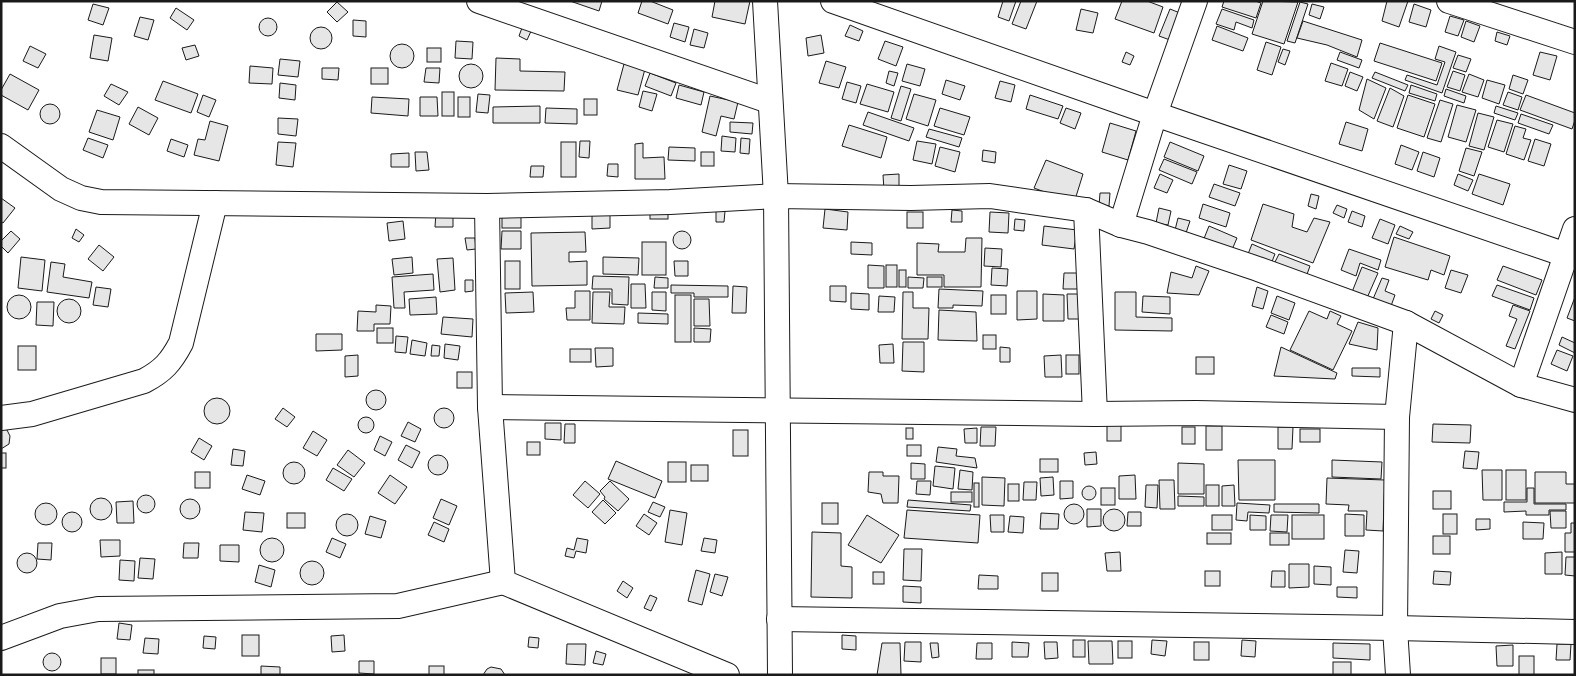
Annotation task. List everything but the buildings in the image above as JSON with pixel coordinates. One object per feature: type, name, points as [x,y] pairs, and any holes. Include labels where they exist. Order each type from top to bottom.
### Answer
[{"type":"street","points":[[479,1],[769,101]]},
{"type":"street","points":[[765,1],[769,101],[776,196],[780,675]]},
{"type":"street","points":[[833,1],[1155,114],[1570,256]]},
{"type":"street","points":[[1121,226],[1155,114],[1195,1]]},
{"type":"street","points":[[1449,1],[1575,42]]},
{"type":"street","points":[[1,146],[61,189],[81,198],[100,202],[487,206],[670,202],[776,196],[911,198],[990,196],[1086,210],[1121,226],[1148,232],[1249,266],[1406,323],[1521,385],[1575,400]]},
{"type":"street","points":[[1,418],[32,414],[144,381],[160,372],[173,359],[182,343],[216,203]]},
{"type":"street","points":[[487,206],[490,407],[503,582]]},
{"type":"street","points":[[1086,210],[1095,414]]},
{"type":"street","points":[[1521,385],[1570,256],[1575,229]]},
{"type":"street","points":[[1398,675],[1395,628],[1397,417],[1406,323]]},
{"type":"street","points":[[490,407],[1095,414],[1196,413],[1397,417]]},
{"type":"street","points":[[1,638],[60,616],[89,610],[398,606],[503,582],[727,675]]},
{"type":"street","points":[[779,619],[1575,632]]}]
